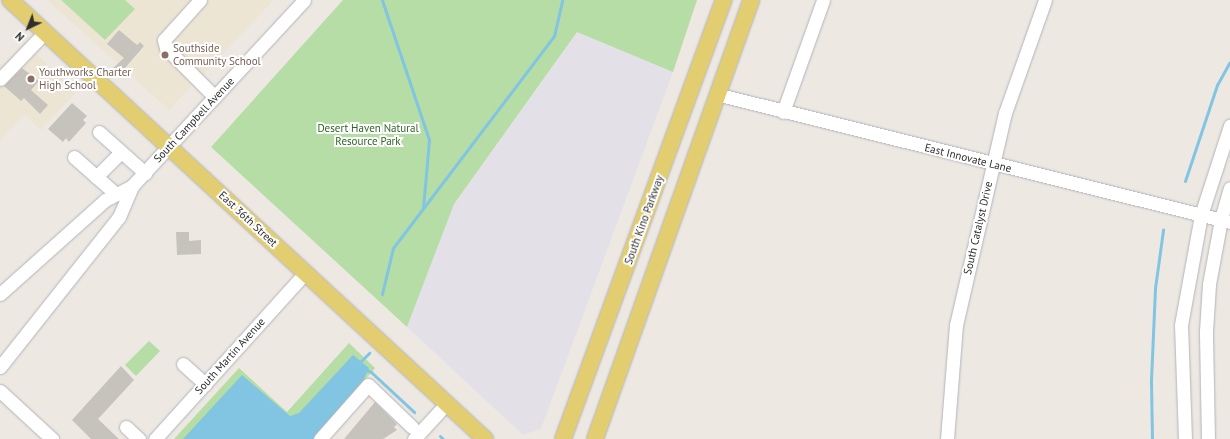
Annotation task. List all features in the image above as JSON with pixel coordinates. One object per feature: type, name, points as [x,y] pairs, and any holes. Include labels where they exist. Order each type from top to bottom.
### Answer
[{"type":"main road","name":"East 36th Street","points":[[10,0],[485,439]]},
{"type":"main road","name":"South Kino Parkway","points":[[562,437],[724,0]]},
{"type":"main road","points":[[595,439],[716,94],[751,0]]},
{"type":"street","points":[[200,0],[164,40],[166,48],[175,59],[215,97]]},
{"type":"street","name":"South Campbell Avenue","points":[[0,294],[106,200],[132,186],[304,0]]},
{"type":"street","points":[[783,112],[823,0]]},
{"type":"street","name":"South Catalyst Drive","points":[[947,439],[956,325],[993,164],[1015,82],[1045,0]]},
{"type":"street","points":[[0,79],[45,32]]},
{"type":"street","name":"East Innovate Lane","points":[[716,94],[993,164],[1225,220]]},
{"type":"street","points":[[1185,439],[1181,324],[1201,215],[1230,126]]},
{"type":"street","points":[[99,132],[145,173]]},
{"type":"street","points":[[96,177],[121,152]]},
{"type":"street","points":[[74,157],[116,194]]},
{"type":"street","name":"South Campbell Avenue","points":[[0,367],[118,217],[132,186]]},
{"type":"street","points":[[1208,439],[1206,331],[1209,284],[1225,220],[1230,188]]},
{"type":"street","name":"South Martin Avenue","points":[[155,439],[305,273]]},
{"type":"street","points":[[183,364],[205,384]]},
{"type":"street","points":[[320,439],[368,385],[413,433],[447,403]]},
{"type":"street","points":[[0,391],[52,439]]},
{"type":"street","points":[[126,427],[139,439]]},
{"type":"shaded area","name":"Southside Community School","points":[[47,0],[274,0],[169,110]]},
{"type":"shaded area","points":[[577,32],[673,72],[541,429],[523,435],[407,327],[454,204]]},
{"type":"shaded area","name":"Youthworks Charter High School","points":[[24,42],[76,92],[41,130],[24,115],[0,140],[0,63],[3,65]]},
{"type":"green space","points":[[61,0],[125,0],[135,9],[105,40]]},
{"type":"green space","name":"Desert Haven Natural Resource Park","points":[[343,0],[697,0],[673,72],[577,32],[454,204],[407,327],[211,147]]},
{"type":"green space","points":[[149,341],[160,351],[136,376],[125,365]]},
{"type":"green space","points":[[349,343],[375,368],[315,439],[174,439],[239,368],[287,412]]},
{"type":"water","points":[[353,355],[369,368],[364,379],[313,439],[183,439],[242,375],[290,416],[299,413]]},
{"type":"building","points":[[119,30],[137,45],[140,42],[144,46],[118,76],[111,70],[124,58],[107,44]]},
{"type":"building","points":[[22,68],[39,81],[31,90],[48,105],[40,114],[24,98],[21,101],[4,86]]},
{"type":"building","points":[[72,103],[87,116],[83,120],[86,123],[69,142],[66,138],[63,142],[48,129]]},
{"type":"building","points":[[176,232],[189,232],[189,241],[201,240],[201,254],[177,255]]},
{"type":"building","points":[[121,366],[134,380],[98,419],[119,439],[91,439],[72,420]]},
{"type":"building","points":[[375,402],[397,424],[394,427],[397,430],[383,439],[344,439]]},
{"type":"waterway","points":[[382,0],[429,140],[423,208]]},
{"type":"waterway","points":[[382,294],[393,248],[554,36],[562,0]]},
{"type":"waterway","points":[[1185,181],[1217,85],[1230,62]]},
{"type":"waterway","points":[[1152,439],[1151,380],[1155,288],[1163,230]]},
{"type":"waterway","points":[[358,364],[369,353]]},
{"type":"waterway","points":[[364,369],[371,372],[414,412]]},
{"type":"waterway","points":[[440,436],[443,439]]},
{"type":"place","name":"Southside Community School","points":[[165,55]]},
{"type":"place","name":"Youthworks Charter High School","points":[[31,79]]}]
